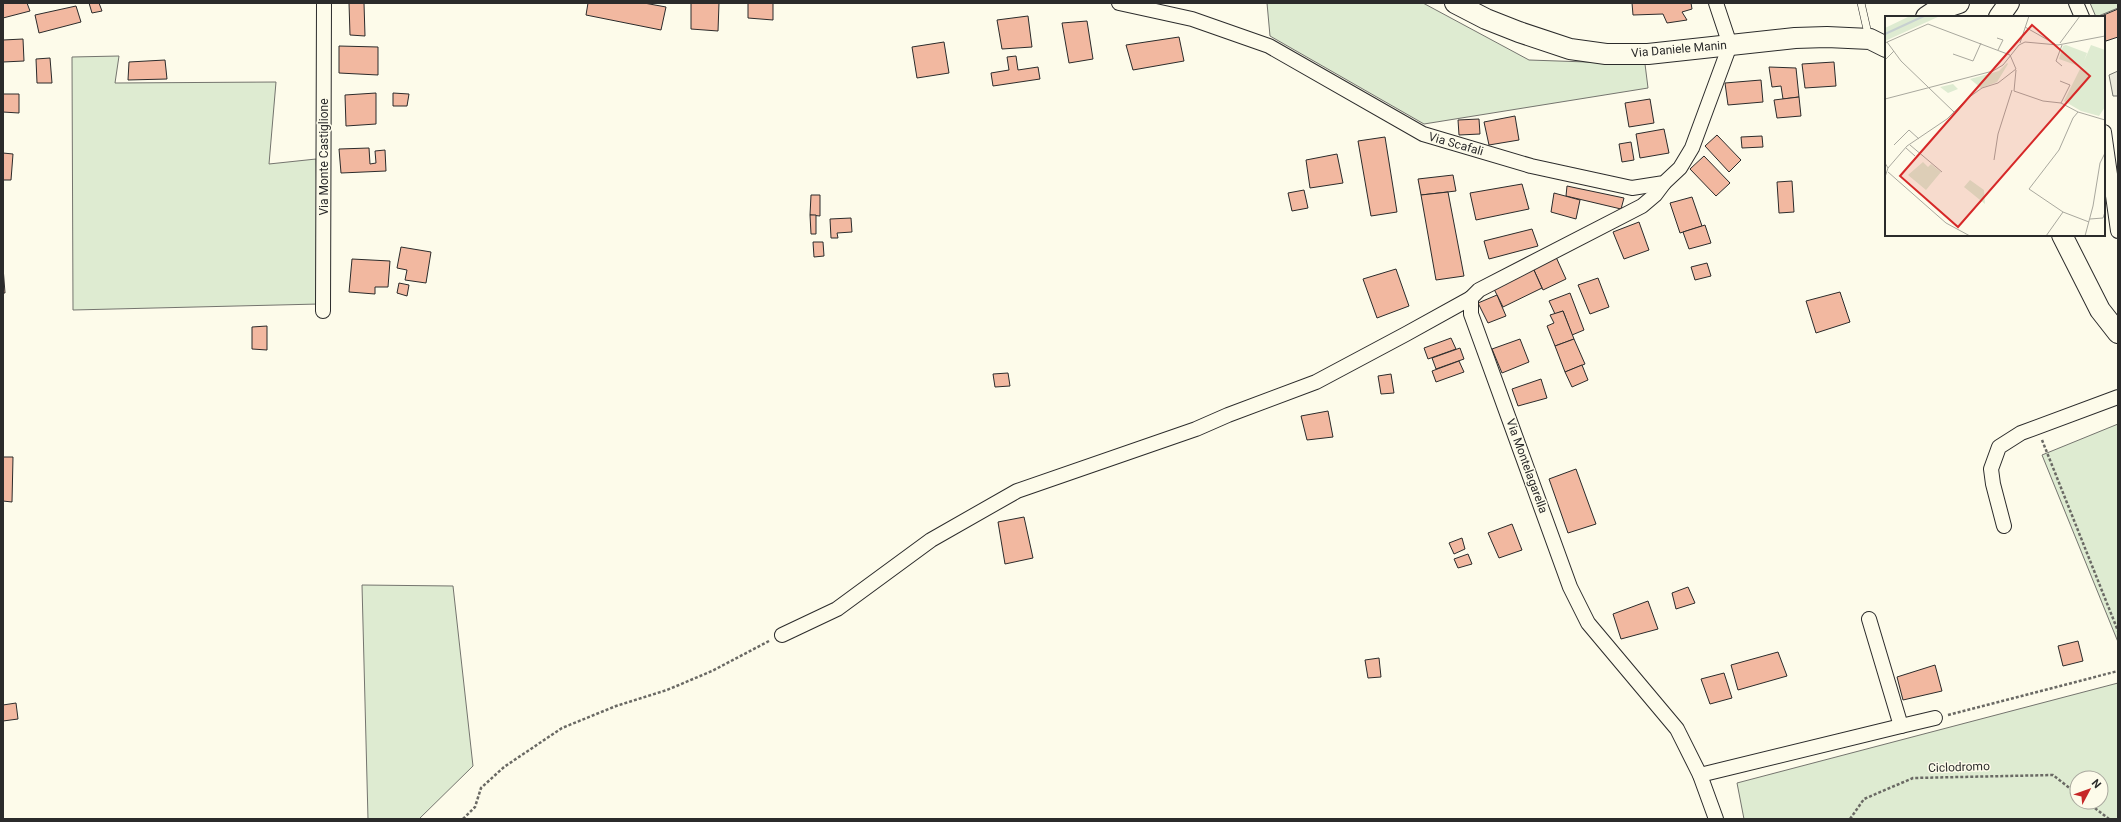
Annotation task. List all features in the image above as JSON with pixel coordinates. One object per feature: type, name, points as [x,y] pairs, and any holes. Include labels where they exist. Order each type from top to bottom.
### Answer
[{"type":"main road","name":"Via Daniele Manin","points":[[1455,3],[1486,20],[1570,49],[1606,54],[1648,54],[1794,38],[1878,43]]},
{"type":"main road","points":[[1928,16],[1935,11],[1958,3]]},
{"type":"main road","points":[[1948,16],[1958,3]]},
{"type":"main road","points":[[2000,16],[2008,3]]},
{"type":"main road","points":[[2063,236],[2100,310],[2118,333]]},
{"type":"street","name":"Via Monte Castiglione","points":[[324,3],[324,310]]},
{"type":"street","name":"Via Scafali","points":[[1119,3],[1192,19],[1269,46],[1423,134],[1531,166],[1632,188],[1664,183]]},
{"type":"street","points":[[782,635],[837,609],[931,540],[1017,491],[1189,432],[1228,415],[1316,382],[1471,298],[1479,290],[1642,206],[1655,195],[1664,183],[1680,168],[1692,148],[1730,45],[1716,3]]},
{"type":"street","points":[[2076,3],[2082,16]]},
{"type":"street","points":[[2105,139],[2118,231]]},
{"type":"street","name":"Via Montelagarella","points":[[1471,298],[1471,314],[1570,587],[1588,622],[1677,729],[1700,775],[1716,819]]},
{"type":"street","points":[[2004,526],[1993,484],[1991,469],[1999,447],[2021,433],[2037,426],[2118,397]]},
{"type":"street","points":[[1870,619],[1901,726]]},
{"type":"street","points":[[1700,775],[1936,718]]},
{"type":"lane","points":[[1861,3],[1878,43]]},
{"type":"path","points":[[2037,426],[2118,631]]},
{"type":"path","points":[[463,819],[475,807],[481,788],[504,767],[562,728],[616,706],[667,690],[712,671],[754,647],[782,635]]},
{"type":"path","points":[[1936,718],[2118,671]]},
{"type":"path","name":"Ciclodromo","points":[[1850,819],[1864,799],[1913,778],[2053,775],[2069,788]]},
{"type":"path","points":[[2097,810],[2109,819]]},
{"type":"green space","points":[[1267,3],[1423,3],[1529,60],[1645,64],[1648,88],[1424,124],[1270,36]]},
{"type":"green space","points":[[2090,3],[2118,3],[2118,8],[2096,16]]},
{"type":"green space","points":[[119,56],[115,83],[276,82],[269,164],[316,159],[319,304],[73,310],[72,57]]},
{"type":"green space","points":[[2118,424],[2118,642],[2042,455]]},
{"type":"green space","points":[[362,585],[453,586],[473,766],[419,819],[368,819]]},
{"type":"green space","points":[[2118,683],[2118,819],[1744,819],[1737,783]]},
{"type":"shaded area","points":[[2118,71],[2118,96],[2113,96],[2109,75]]},
{"type":"building","points":[[3,3],[27,3],[30,11],[3,18]]},
{"type":"building","points":[[89,3],[99,3],[102,11],[92,13]]},
{"type":"building","points":[[349,3],[364,3],[365,36],[350,35]]},
{"type":"building","points":[[588,3],[644,3],[666,7],[661,30],[586,15]]},
{"type":"building","points":[[691,3],[719,3],[718,31],[691,29]]},
{"type":"building","points":[[748,3],[773,3],[773,20],[748,18]]},
{"type":"building","points":[[1632,3],[1691,3],[1692,9],[1682,12],[1687,20],[1667,23],[1663,14],[1633,15]]},
{"type":"building","points":[[76,6],[81,22],[39,33],[35,15]]},
{"type":"building","points":[[2118,9],[2118,37],[2106,41],[2105,16],[2101,16]]},
{"type":"building","points":[[1028,16],[1032,47],[1002,49],[997,20]]},
{"type":"building","points":[[1087,21],[1093,59],[1069,63],[1062,23]]},
{"type":"building","points":[[1179,37],[1184,61],[1133,70],[1126,45]]},
{"type":"building","points":[[23,39],[24,61],[3,62],[3,40]]},
{"type":"building","points":[[944,42],[949,73],[917,78],[912,47]]},
{"type":"building","points":[[339,46],[378,47],[378,75],[339,73]]},
{"type":"building","points":[[1016,56],[1018,70],[1038,67],[1040,79],[993,86],[991,73],[1009,70],[1007,57]]},
{"type":"building","points":[[50,58],[52,83],[37,83],[36,59]]},
{"type":"building","points":[[165,60],[167,79],[128,80],[129,62]]},
{"type":"building","points":[[1834,62],[1836,86],[1805,88],[1802,64]]},
{"type":"building","points":[[1769,67],[1796,68],[1799,97],[1783,99],[1781,86],[1772,87]]},
{"type":"building","points":[[1761,80],[1763,102],[1728,105],[1725,83]]},
{"type":"building","points":[[376,93],[376,124],[346,126],[345,95]]},
{"type":"building","points":[[393,93],[409,94],[407,106],[393,106]]},
{"type":"building","points":[[3,94],[19,94],[19,113],[3,112]]},
{"type":"building","points":[[1799,97],[1801,116],[1777,118],[1774,100]]},
{"type":"building","points":[[1650,99],[1654,123],[1629,127],[1625,103]]},
{"type":"building","points":[[1515,116],[1519,140],[1489,145],[1484,122]]},
{"type":"building","points":[[1479,119],[1480,134],[1459,135],[1458,120]]},
{"type":"building","points":[[1664,129],[1669,153],[1640,158],[1636,134]]},
{"type":"building","points":[[1717,135],[1741,160],[1729,172],[1705,146]]},
{"type":"building","points":[[1762,136],[1763,147],[1742,148],[1741,137]]},
{"type":"building","points":[[1385,137],[1397,212],[1371,216],[1358,141]]},
{"type":"building","points":[[1631,142],[1634,160],[1622,162],[1619,144]]},
{"type":"building","points":[[369,148],[370,164],[376,163],[375,151],[385,150],[386,171],[341,173],[339,149]]},
{"type":"building","points":[[3,153],[13,154],[11,180],[3,180]]},
{"type":"building","points":[[1337,154],[1343,183],[1310,188],[1306,160]]},
{"type":"building","points":[[1704,156],[1730,183],[1716,196],[1690,169]]},
{"type":"building","points":[[1453,175],[1456,191],[1421,195],[1418,179]]},
{"type":"building","points":[[1792,181],[1794,212],[1779,213],[1777,182]]},
{"type":"building","points":[[1522,184],[1529,209],[1476,220],[1470,193]]},
{"type":"building","points":[[1567,186],[1624,198],[1621,209],[1566,196]]},
{"type":"building","points":[[1304,190],[1308,208],[1292,211],[1288,193]]},
{"type":"building","points":[[1448,192],[1464,276],[1436,280],[1421,195]]},
{"type":"building","points":[[1554,193],[1580,200],[1576,219],[1551,212]]},
{"type":"building","points":[[811,195],[820,195],[820,216],[810,215]]},
{"type":"building","points":[[1692,197],[1702,226],[1680,233],[1670,203]]},
{"type":"building","points":[[810,215],[816,215],[816,234],[811,234]]},
{"type":"building","points":[[851,218],[852,232],[837,233],[838,238],[831,238],[830,219]]},
{"type":"building","points":[[1639,222],[1649,250],[1624,259],[1613,232]]},
{"type":"building","points":[[1705,225],[1711,243],[1689,249],[1683,232]]},
{"type":"building","points":[[1532,229],[1538,246],[1489,259],[1484,241]]},
{"type":"building","points":[[813,242],[823,242],[824,256],[814,257]]},
{"type":"building","points":[[401,247],[431,252],[426,283],[405,280],[407,270],[397,268]]},
{"type":"building","points":[[1556,257],[1566,279],[1543,290],[1533,268]]},
{"type":"building","points":[[352,259],[390,261],[388,287],[375,287],[375,294],[349,292]]},
{"type":"building","points":[[1707,263],[1711,276],[1695,280],[1691,267]]},
{"type":"building","points":[[3,267],[5,293],[3,293]]},
{"type":"building","points":[[1533,268],[1542,288],[1503,307],[1493,287]]},
{"type":"building","points":[[1396,269],[1409,306],[1377,318],[1363,279]]},
{"type":"building","points":[[1598,278],[1609,307],[1590,314],[1578,285]]},
{"type":"building","points":[[399,283],[409,285],[407,296],[397,293]]},
{"type":"building","points":[[1840,292],[1850,322],[1816,333],[1806,301]]},
{"type":"building","points":[[1570,293],[1584,330],[1572,335],[1563,311],[1555,314],[1549,301]]},
{"type":"building","points":[[1497,295],[1506,316],[1488,323],[1478,303]]},
{"type":"building","points":[[1563,311],[1574,339],[1555,346],[1547,326],[1554,323],[1550,315]]},
{"type":"building","points":[[267,326],[267,350],[252,349],[252,327]]},
{"type":"building","points":[[1451,338],[1456,349],[1428,359],[1424,348]]},
{"type":"building","points":[[1520,339],[1529,362],[1502,373],[1492,349]]},
{"type":"building","points":[[1574,339],[1585,364],[1565,372],[1555,346]]},
{"type":"building","points":[[1460,348],[1464,359],[1436,369],[1432,358]]},
{"type":"building","points":[[1459,361],[1464,372],[1436,382],[1432,371]]},
{"type":"building","points":[[1582,365],[1588,380],[1572,387],[1565,372]]},
{"type":"building","points":[[1008,373],[1010,386],[995,387],[993,374]]},
{"type":"building","points":[[1391,374],[1394,393],[1381,394],[1378,376]]},
{"type":"building","points":[[1541,379],[1547,398],[1518,406],[1512,389]]},
{"type":"building","points":[[1328,411],[1333,437],[1307,440],[1301,416]]},
{"type":"building","points":[[3,457],[13,457],[12,502],[3,501]]},
{"type":"building","points":[[1576,469],[1596,524],[1568,533],[1549,479]]},
{"type":"building","points":[[1024,517],[1033,558],[1005,564],[998,522]]},
{"type":"building","points":[[1512,524],[1522,550],[1499,558],[1488,533]]},
{"type":"building","points":[[1462,538],[1465,549],[1454,554],[1449,543]]},
{"type":"building","points":[[1468,554],[1472,564],[1458,568],[1454,559]]},
{"type":"building","points":[[1688,587],[1695,603],[1676,609],[1672,593]]},
{"type":"building","points":[[1648,601],[1658,629],[1621,639],[1613,614]]},
{"type":"building","points":[[2078,641],[2083,661],[2063,666],[2058,646]]},
{"type":"building","points":[[1778,652],[1787,676],[1738,690],[1731,665]]},
{"type":"building","points":[[1379,658],[1381,677],[1368,678],[1365,660]]},
{"type":"building","points":[[1935,665],[1942,691],[1903,700],[1897,677]]},
{"type":"building","points":[[1724,673],[1732,698],[1710,704],[1701,679]]},
{"type":"building","points":[[16,703],[18,719],[3,721],[3,705]]}]
